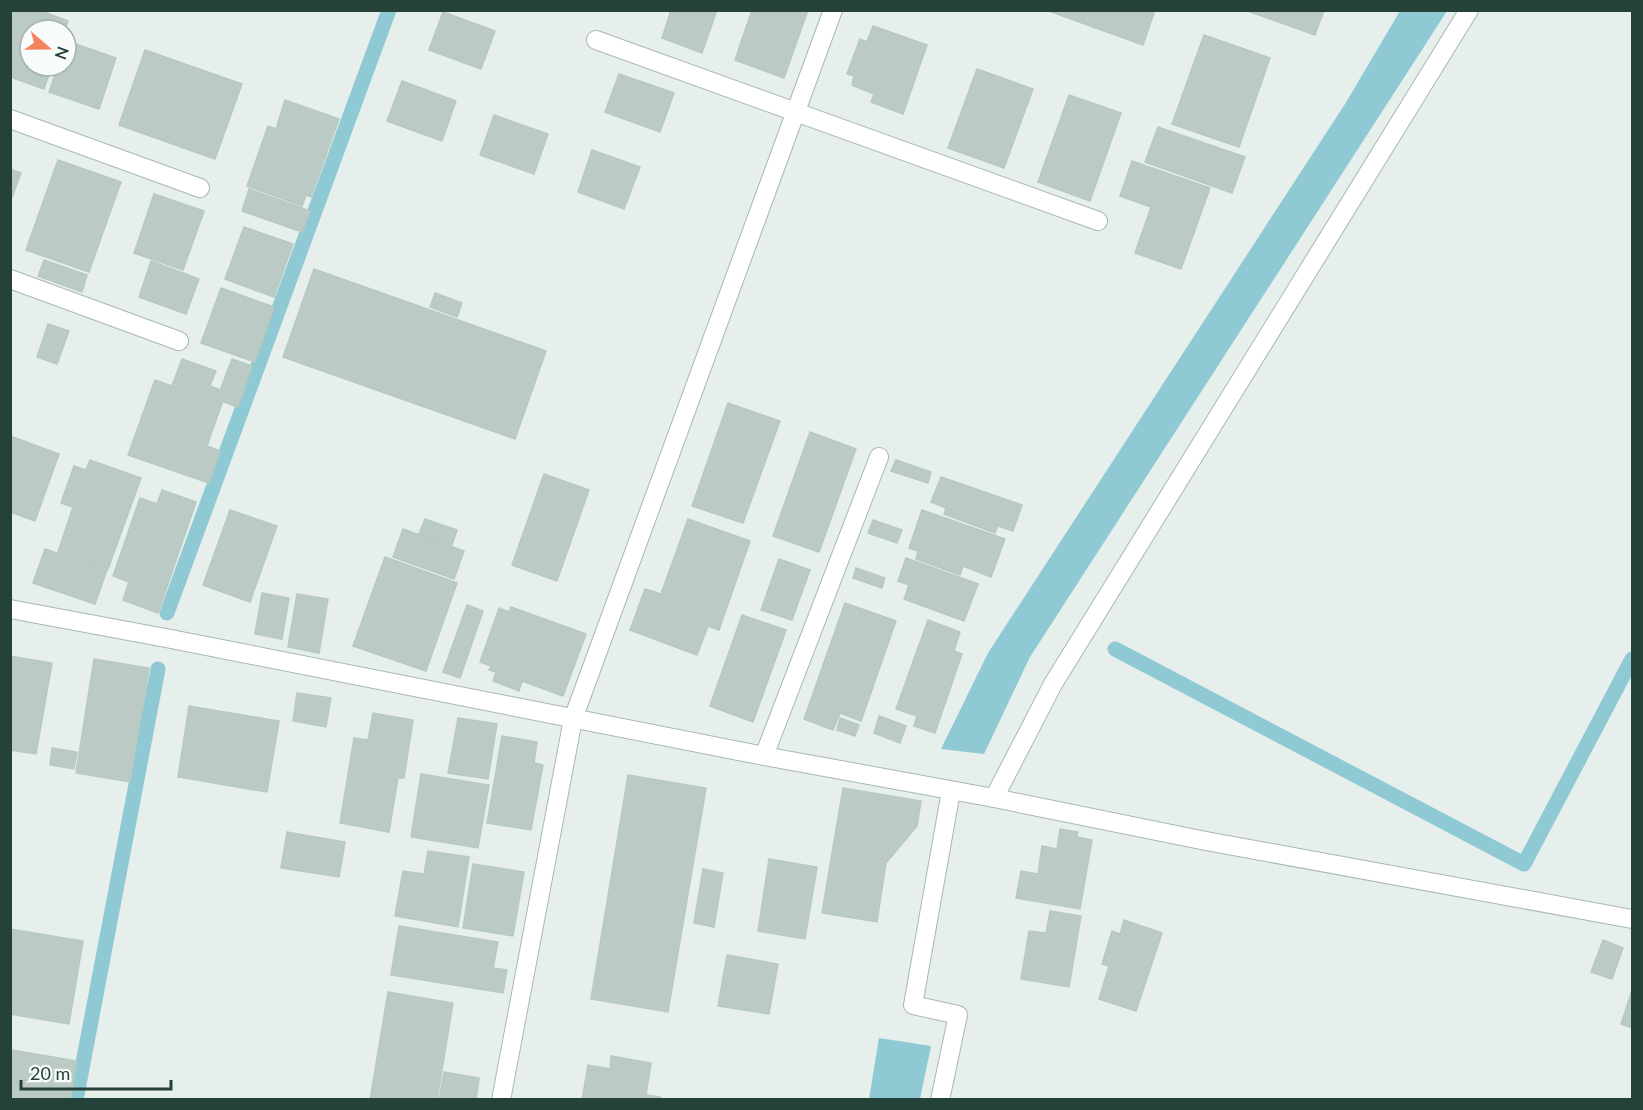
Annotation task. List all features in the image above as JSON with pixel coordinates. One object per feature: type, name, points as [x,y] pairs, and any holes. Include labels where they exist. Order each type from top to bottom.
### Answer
[{"type":"street","points":[[501,1100],[573,719],[833,10]]},
{"type":"street","points":[[994,798],[1053,684],[1469,10]]},
{"type":"street","points":[[596,40],[1098,221]]},
{"type":"street","points":[[10,119],[200,188]]},
{"type":"street","points":[[10,279],[179,341]]},
{"type":"street","points":[[764,756],[879,457]]},
{"type":"street","points":[[10,609],[764,756],[994,798],[1206,841],[1632,919]]},
{"type":"street","points":[[940,1100],[958,1015],[913,1005],[951,790]]},
{"type":"water","points":[[1400,11],[1447,11],[1030,657],[984,754],[941,749],[988,653],[1345,104]]},
{"type":"water","points":[[879,1038],[931,1046],[920,1099],[869,1099]]},
{"type":"building","points":[[10,10],[39,10],[60,18],[18,18],[18,78],[48,78],[44,89],[10,77]]},
{"type":"building","points":[[671,10],[717,10],[702,53],[662,38]]},
{"type":"building","points":[[752,10],[808,10],[784,78],[735,60]]},
{"type":"building","points":[[1046,10],[1155,10],[1143,45]]},
{"type":"building","points":[[1245,10],[1324,10],[1315,35]]},
{"type":"building","points":[[443,12],[495,31],[481,69],[429,50]]},
{"type":"building","points":[[873,26],[927,45],[903,114],[871,102],[874,94],[852,85],[854,76],[847,74],[860,39],[867,42]]},
{"type":"building","points":[[1204,35],[1270,58],[1239,147],[1172,124]]},
{"type":"building","points":[[78,45],[116,58],[99,109],[49,92],[54,78],[78,78]]},
{"type":"building","points":[[145,50],[242,84],[215,159],[119,125]]},
{"type":"building","points":[[977,69],[1033,89],[1004,168],[948,148]]},
{"type":"building","points":[[619,74],[674,93],[660,132],[605,112]]},
{"type":"building","points":[[402,81],[456,101],[442,141],[387,121]]},
{"type":"building","points":[[1069,95],[1121,113],[1090,201],[1038,182]]},
{"type":"building","points":[[285,100],[339,119],[311,197],[306,195],[302,206],[247,186],[268,126],[276,129]]},
{"type":"building","points":[[494,115],[548,134],[534,174],[480,155]]},
{"type":"building","points":[[1158,127],[1245,157],[1232,193],[1145,162]]},
{"type":"building","points":[[592,150],[640,167],[624,209],[578,192]]},
{"type":"building","points":[[58,160],[121,182],[89,272],[26,250]]},
{"type":"building","points":[[1132,161],[1210,188],[1181,269],[1135,253],[1151,207],[1120,196]]},
{"type":"building","points":[[10,169],[21,173],[10,203]]},
{"type":"building","points":[[249,189],[310,211],[302,232],[242,211]]},
{"type":"building","points":[[154,194],[204,211],[183,270],[134,253]]},
{"type":"building","points":[[244,227],[293,244],[274,297],[225,279]]},
{"type":"building","points":[[44,260],[87,275],[82,292],[38,276]]},
{"type":"building","points":[[151,261],[199,279],[186,314],[139,297]]},
{"type":"building","points":[[314,269],[546,351],[515,439],[283,357]]},
{"type":"building","points":[[221,288],[274,307],[255,362],[201,343]]},
{"type":"building","points":[[435,293],[462,303],[457,317],[430,307]]},
{"type":"building","points":[[48,324],[69,331],[57,364],[37,357]]},
{"type":"building","points":[[182,359],[216,371],[210,386],[226,392],[207,446],[220,451],[209,483],[128,455],[155,380],[172,386]]},
{"type":"building","points":[[232,359],[252,366],[238,407],[224,402],[228,391],[221,388]]},
{"type":"building","points":[[728,403],[780,421],[743,523],[692,506]]},
{"type":"building","points":[[810,432],[856,449],[819,552],[773,536]]},
{"type":"building","points":[[10,436],[59,454],[35,521],[10,512]]},
{"type":"building","points":[[90,460],[141,478],[108,569],[58,552],[73,507],[61,503],[74,466],[86,470]]},
{"type":"building","points":[[896,460],[931,472],[928,483],[891,471]]},
{"type":"building","points":[[544,474],[589,490],[557,581],[512,565]]},
{"type":"building","points":[[941,477],[1022,505],[1013,531],[998,526],[995,533],[944,514],[946,508],[931,502]]},
{"type":"building","points":[[162,490],[196,502],[158,613],[123,600],[129,582],[113,576],[140,498],[157,504]]},
{"type":"building","points":[[230,510],[277,526],[250,602],[203,585]]},
{"type":"building","points":[[922,510],[1005,539],[991,577],[963,566],[960,575],[916,559],[918,551],[909,548]]},
{"type":"building","points":[[425,519],[457,530],[452,545],[419,534]]},
{"type":"building","points":[[688,519],[750,541],[719,630],[708,626],[697,655],[630,630],[645,589],[661,594]]},
{"type":"building","points":[[873,520],[902,530],[897,543],[868,533]]},
{"type":"building","points":[[403,529],[464,551],[454,579],[393,557]]},
{"type":"building","points":[[45,549],[107,570],[95,604],[33,583]]},
{"type":"building","points":[[385,557],[457,583],[426,671],[353,646]]},
{"type":"building","points":[[906,558],[978,584],[964,621],[904,599],[909,585],[898,581]]},
{"type":"building","points":[[779,559],[810,570],[792,620],[761,610]]},
{"type":"building","points":[[856,568],[885,578],[882,588],[853,578]]},
{"type":"building","points":[[262,593],[289,598],[282,639],[255,634]]},
{"type":"building","points":[[297,594],[328,599],[319,653],[288,647]]},
{"type":"building","points":[[845,603],[896,621],[861,721],[840,713],[833,730],[804,719]]},
{"type":"building","points":[[467,605],[483,611],[460,678],[443,672]]},
{"type":"building","points":[[511,607],[586,634],[563,696],[522,681],[519,691],[493,681],[496,672],[489,670],[491,666],[480,662],[499,608],[509,612]]},
{"type":"building","points":[[742,615],[786,630],[753,722],[710,706]]},
{"type":"building","points":[[928,620],[960,632],[954,651],[962,654],[935,733],[914,726],[917,716],[896,709]]},
{"type":"building","points":[[10,656],[52,663],[36,754],[10,750]]},
{"type":"building","points":[[94,659],[149,668],[130,782],[76,773]]},
{"type":"building","points":[[297,693],[331,698],[326,727],[293,721]]},
{"type":"building","points":[[189,706],[279,721],[267,792],[178,777]]},
{"type":"building","points":[[373,713],[413,720],[404,778],[398,778],[389,832],[340,823],[354,738],[368,740]]},
{"type":"building","points":[[879,716],[906,726],[900,743],[874,733]]},
{"type":"building","points":[[458,718],[497,724],[488,779],[448,773]]},
{"type":"building","points":[[840,718],[859,725],[855,736],[837,730]]},
{"type":"building","points":[[502,736],[537,742],[534,763],[543,765],[531,830],[487,823]]},
{"type":"building","points":[[52,748],[77,752],[74,769],[50,765]]},
{"type":"building","points":[[421,774],[489,785],[478,848],[411,837]]},
{"type":"building","points":[[628,775],[706,788],[668,1012],[591,999]]},
{"type":"building","points":[[843,788],[921,801],[917,826],[886,863],[877,922],[822,913]]},
{"type":"building","points":[[1060,829],[1078,832],[1077,837],[1092,840],[1080,909],[1016,898],[1021,871],[1038,874],[1042,846],[1057,849]]},
{"type":"building","points":[[287,832],[345,842],[339,877],[281,868]]},
{"type":"building","points":[[428,851],[469,857],[458,927],[395,916],[403,871],[424,874]]},
{"type":"building","points":[[769,859],[817,867],[805,939],[758,931]]},
{"type":"building","points":[[473,864],[524,872],[513,936],[463,928]]},
{"type":"building","points":[[703,869],[723,873],[714,927],[694,923]]},
{"type":"building","points":[[1050,911],[1081,916],[1069,987],[1021,979],[1029,931],[1046,933]]},
{"type":"building","points":[[1124,920],[1162,933],[1136,1011],[1099,999],[1109,966],[1102,964],[1112,931],[1120,934]]},
{"type":"building","points":[[399,926],[498,942],[493,968],[507,970],[503,993],[391,975]]},
{"type":"building","points":[[10,929],[83,941],[69,1024],[10,1014]]},
{"type":"building","points":[[1603,940],[1623,948],[1612,979],[1591,972]]},
{"type":"building","points":[[727,955],[778,964],[769,1014],[718,1006]]},
{"type":"building","points":[[1632,990],[1632,1028],[1621,1024]]},
{"type":"building","points":[[388,992],[453,1003],[437,1100],[370,1100]]},
{"type":"building","points":[[12,1050],[77,1061],[70,1100],[10,1100]]},
{"type":"building","points":[[611,1056],[651,1063],[646,1095],[660,1097],[660,1100],[582,1100],[588,1065],[610,1069]]},
{"type":"building","points":[[444,1072],[479,1078],[476,1100],[439,1100]]},
{"type":"waterway","points":[[167,613],[389,10]]},
{"type":"waterway","points":[[1115,649],[1524,864],[1632,659]]},
{"type":"waterway","points":[[76,1100],[158,669]]}]
